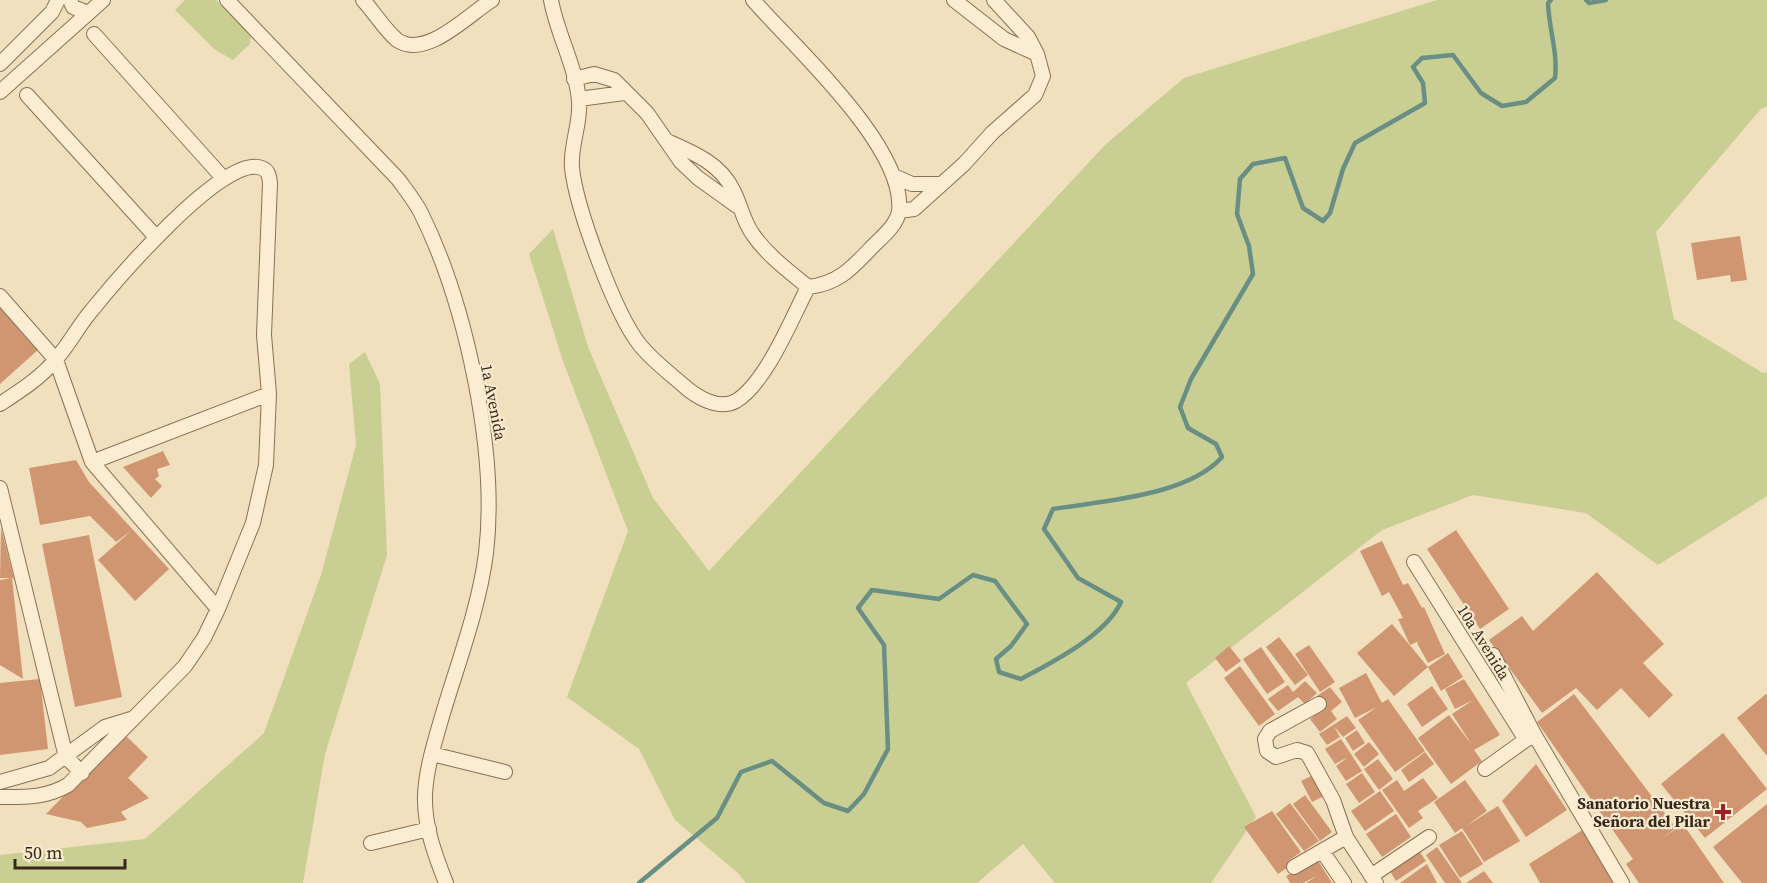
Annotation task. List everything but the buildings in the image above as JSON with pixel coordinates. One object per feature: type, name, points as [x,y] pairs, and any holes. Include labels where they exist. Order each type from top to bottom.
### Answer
[{"type":"street","points":[[0,64],[52,12],[58,0]]},
{"type":"street","points":[[70,0],[73,7],[88,13]]},
{"type":"street","points":[[0,92],[103,0]]},
{"type":"street","name":"1a Avenida","points":[[227,0],[398,179],[420,213],[456,307],[484,423],[489,465],[486,552],[477,593],[432,754],[425,796],[429,829],[446,883]]},
{"type":"street","points":[[363,0],[398,40],[411,45],[428,43],[442,36],[492,0]]},
{"type":"street","points":[[667,141],[704,158],[721,173],[733,190],[738,206],[753,235],[767,251],[808,287],[828,285],[857,262],[893,225],[899,212],[896,177],[873,134],[753,0]]},
{"type":"street","points":[[954,0],[1004,39],[1037,54]]},
{"type":"street","points":[[899,212],[914,209],[1035,95],[1043,76],[1037,54],[1023,30],[994,0]]},
{"type":"street","points":[[550,1],[579,99],[579,117],[572,165],[580,210],[617,302],[638,343],[695,396],[720,404],[735,401],[748,390],[771,360],[808,287]]},
{"type":"street","points":[[94,34],[224,178]]},
{"type":"street","points":[[20,43],[35,38],[44,45],[44,53]]},
{"type":"street","points":[[574,79],[594,75],[614,80],[624,93],[647,113],[681,162],[698,178],[738,206]]},
{"type":"street","points":[[579,99],[624,93]]},
{"type":"street","points":[[27,95],[156,237]]},
{"type":"street","points":[[0,404],[23,389],[56,360],[91,312],[156,237],[224,178],[239,169],[252,166],[264,168],[269,174],[264,335],[269,394],[266,465],[253,523],[218,609],[204,638],[185,666],[131,719],[82,773],[54,793],[33,798],[0,797]]},
{"type":"street","points":[[896,177],[912,184],[940,184]]},
{"type":"street","points":[[0,296],[56,360],[92,462],[218,609]]},
{"type":"street","points":[[92,462],[269,394]]},
{"type":"street","points":[[0,488],[3,509],[66,757],[82,773]]},
{"type":"street","name":"10a Avenida","points":[[1414,562],[1530,737],[1622,883]]},
{"type":"street","points":[[1485,769],[1530,737],[1493,655]]},
{"type":"street","points":[[1319,705],[1270,731],[1265,739],[1267,751],[1276,757],[1297,750],[1307,753],[1334,800],[1346,837],[1373,879],[1429,837]]},
{"type":"street","points":[[0,782],[29,775],[66,757],[105,727],[131,719]]},
{"type":"street","points":[[432,754],[506,772]]},
{"type":"street","points":[[370,843],[429,829]]},
{"type":"street","points":[[1294,867],[1346,837]]},
{"type":"street","points":[[1322,851],[1344,883]]},
{"type":"green space","points":[[185,0],[216,0],[251,35],[250,44],[233,60],[214,49],[175,10]]},
{"type":"green space","points":[[1437,0],[1767,0],[1767,106],[1761,109],[1656,232],[1674,319],[1763,373],[1767,372],[1767,496],[1658,565],[1586,513],[1473,495],[1382,530],[1186,683],[1256,817],[1211,883],[1055,883],[1023,844],[977,883],[746,883],[738,873],[675,820],[639,749],[567,697],[628,531],[563,361],[529,254],[553,229],[588,347],[653,498],[709,571],[1106,144],[1184,78]]},
{"type":"green space","points":[[365,352],[380,384],[387,555],[325,754],[303,883],[0,883],[0,855],[145,839],[264,733],[321,575],[356,445],[349,364]]},
{"type":"waterway","points":[[639,883],[717,818],[741,772],[772,761],[824,803],[848,811],[864,794],[888,749],[884,645],[858,608],[872,590],[939,599],[973,575],[995,581],[1027,624],[1011,646],[996,659],[999,672],[1021,679],[1077,647],[1104,626],[1121,602],[1078,578],[1044,529],[1053,509],[1143,495],[1167,488],[1207,470],[1222,457],[1216,444],[1188,428],[1180,407],[1191,379],[1253,274],[1249,246],[1237,214],[1240,179],[1253,164],[1285,158],[1303,208],[1323,221],[1330,213],[1343,169],[1355,143],[1425,103],[1423,83],[1413,67],[1422,58],[1453,55],[1481,93],[1502,106],[1526,102],[1555,78],[1548,3],[1551,0]]},
{"type":"waterway","points":[[1586,0],[1589,3],[1606,0]]},
{"type":"place","name":"Sanatorio Nuestra Señora del Pilar","points":[[1723,812]]}]
